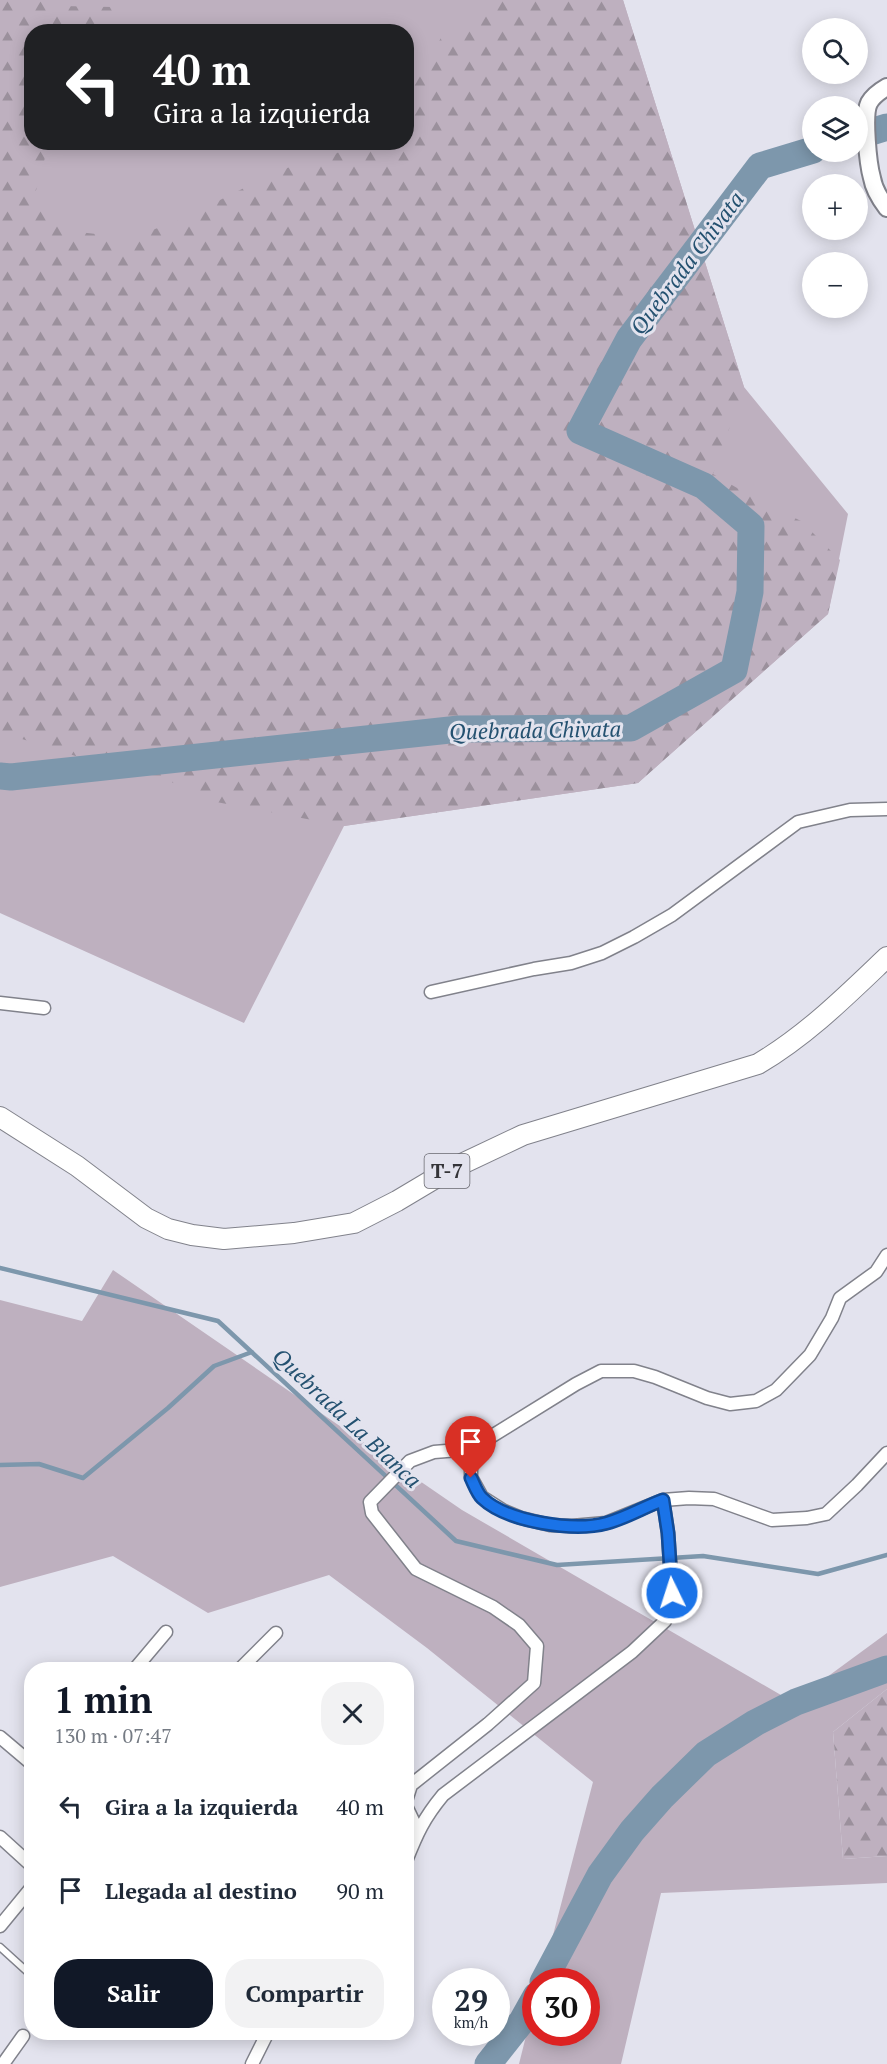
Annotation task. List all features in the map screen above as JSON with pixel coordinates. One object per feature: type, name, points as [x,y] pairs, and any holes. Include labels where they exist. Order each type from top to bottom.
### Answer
[{"type":"main road","points":[[887,87],[871,100],[866,110],[872,180],[878,196],[887,208]]},
{"type":"main road","name":"T-7","points":[[0,1116],[77,1166],[146,1218],[168,1229],[224,1239],[323,1230],[354,1223],[449,1170],[523,1135],[758,1064],[817,1023],[887,957]]},
{"type":"street","points":[[431,992],[571,963],[602,953],[672,915],[798,822],[850,810],[887,809]]},
{"type":"street","points":[[0,1003],[44,1008]]},
{"type":"street","points":[[414,1783],[488,1724],[534,1683],[537,1646],[519,1625],[493,1607],[416,1569],[372,1513],[370,1502],[410,1461],[434,1452],[471,1449],[601,1371],[634,1371],[707,1398],[730,1404],[756,1401],[776,1390],[810,1355],[832,1318],[840,1298],[876,1272],[887,1255]]},
{"type":"street","points":[[471,1449],[471,1478],[482,1497],[520,1518],[550,1525],[572,1526],[606,1523],[663,1500],[689,1498],[714,1499],[772,1520],[807,1518],[826,1514],[887,1454]]},
{"type":"street","points":[[414,1841],[427,1813],[443,1795],[632,1652],[665,1621],[672,1593],[663,1500]]},
{"type":"street","points":[[141,1662],[166,1632]]},
{"type":"street","points":[[247,1662],[276,1633]]},
{"type":"street","points":[[0,1737],[24,1757]]},
{"type":"street","points":[[414,1823],[418,1831]]},
{"type":"street","points":[[0,1837],[24,1859]]},
{"type":"street","points":[[0,1926],[24,1897]]},
{"type":"street","points":[[3,2064],[23,2036]]},
{"type":"street","points":[[252,2064],[264,2040]]},
{"type":"lane","points":[[0,1947],[24,1969]]},
{"type":"green space","points":[[0,0],[623,0],[744,387],[848,514],[828,614],[638,783],[344,826],[244,1023],[0,913]]},
{"type":"green space","points":[[0,0],[34,0],[61,6],[113,7],[114,24],[24,24],[24,150],[47,150],[35,194],[79,232],[130,238],[180,220],[280,170],[343,150],[414,150],[414,82],[441,38],[490,14],[497,0],[623,0],[744,387],[713,474],[801,521],[840,560],[828,614],[638,783],[344,826],[211,801],[161,777],[107,766],[0,732]]},
{"type":"green space","points":[[113,1270],[462,1510],[793,1702],[887,1633],[887,1689],[833,1732],[843,1859],[887,1856],[887,1883],[661,1893],[621,2064],[519,2064],[524,2046],[600,2046],[600,1968],[544,1968],[593,1782],[427,1648],[329,1575],[208,1613],[113,1556],[0,1587],[0,1300],[82,1321]]},
{"type":"green space","points":[[887,1689],[887,1856],[843,1859],[833,1732]]},
{"type":"waterway","name":"Quebrada Chivata","points":[[868,133],[887,127]]},
{"type":"waterway","name":"Quebrada Chivata","points":[[0,776],[11,777],[459,729],[631,728],[734,670],[750,592],[751,526],[704,486],[580,431],[629,339],[760,166],[802,153]]},
{"type":"waterway","name":"Quebrada La Blanca","points":[[0,1268],[218,1321],[456,1541],[557,1565],[703,1556],[818,1574],[887,1555]]},
{"type":"waterway","points":[[0,1465],[39,1464],[83,1478],[168,1408],[214,1366],[252,1352]]},
{"type":"waterway","points":[[550,1968],[600,1875],[632,1831],[662,1797],[706,1754],[755,1723],[796,1702],[887,1669]]},
{"type":"waterway","points":[[488,2064],[522,2021]]},
{"type":"route","points":[[471,1478],[482,1497],[504,1511],[520,1518],[550,1525],[606,1523],[663,1500],[672,1593]]}]
